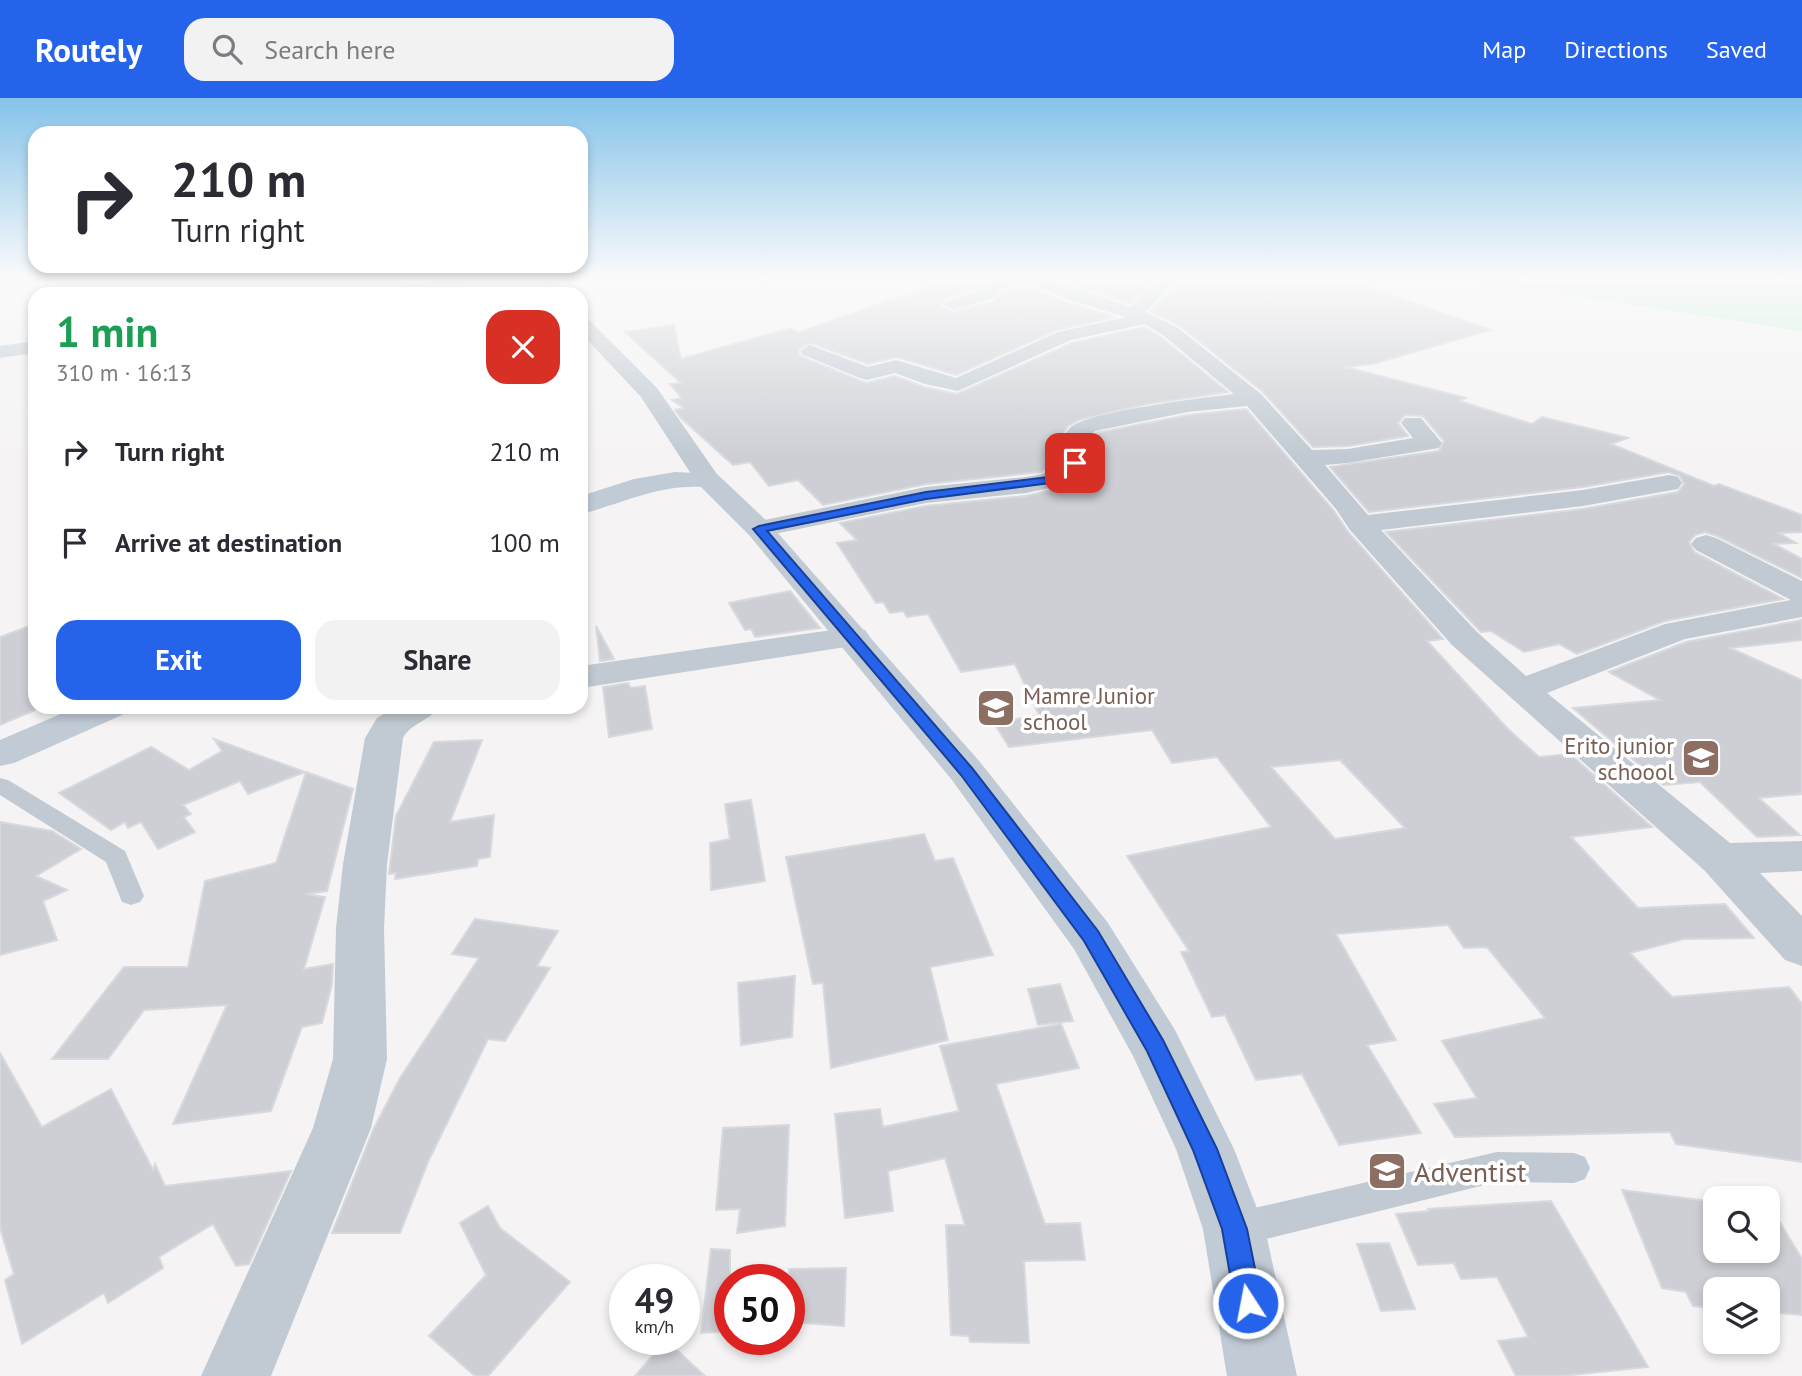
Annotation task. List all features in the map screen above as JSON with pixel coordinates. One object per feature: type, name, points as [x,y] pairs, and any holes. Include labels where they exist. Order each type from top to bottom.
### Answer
[{"type":"main road","points":[[588,504],[648,483],[677,478],[708,480],[759,529],[967,771],[1091,936],[1161,1058],[1205,1149],[1234,1229],[1262,1376]]},
{"type":"main road","points":[[0,754],[93,714]]},
{"type":"street","points":[[595,338],[649,393],[708,480]]},
{"type":"street","points":[[810,351],[867,374],[897,366],[932,380],[958,385],[1062,338]]},
{"type":"street","points":[[1178,338],[1253,399],[1360,524],[1464,638],[1521,690],[1720,859],[1802,947]]},
{"type":"street","points":[[0,352],[28,348]]},
{"type":"street","points":[[759,529],[926,495],[1050,480],[1073,467],[1072,440],[1079,430],[1087,426],[1188,405],[1253,399]]},
{"type":"street","points":[[1306,458],[1348,456],[1430,443],[1413,423]]},
{"type":"street","points":[[1360,524],[1583,498],[1642,490],[1669,483]]},
{"type":"street","points":[[1706,544],[1802,593]]},
{"type":"street","points":[[1521,690],[1677,631],[1802,607]]},
{"type":"street","points":[[588,676],[853,637]]},
{"type":"street","points":[[236,1376],[342,1128],[360,1059],[360,928],[365,864],[384,738],[390,726],[410,714]]},
{"type":"street","points":[[1720,859],[1802,856]]},
{"type":"lane","points":[[0,785],[116,857],[131,896]]},
{"type":"lane","points":[[1234,1229],[1497,1167],[1574,1168]]},
{"type":"building","points":[[631,338],[677,338],[681,359],[757,338],[1040,338],[956,375],[897,357],[868,364],[811,343],[799,349],[798,353],[802,357],[866,383],[895,376],[924,387],[957,394],[1072,343],[1096,338],[1161,338],[1228,392],[1147,404],[1079,420],[1068,426],[1062,435],[1058,461],[1041,472],[926,484],[823,505],[798,480],[769,486],[750,462],[733,465],[681,418],[675,410],[684,408],[672,400],[682,398],[670,384],[681,383]]},
{"type":"building","points":[[1195,338],[1464,338],[1373,364],[1345,367],[1466,398],[1459,401],[1532,424],[1542,417],[1628,438],[1611,444],[1714,486],[1719,484],[1802,515],[1802,532],[1779,533],[1796,543],[1774,544],[1802,559],[1802,578],[1705,532],[1695,535],[1689,542],[1694,552],[1783,599],[1665,621],[1577,654],[1559,644],[1524,652],[1491,631],[1481,632],[1386,532],[1583,509],[1678,492],[1684,484],[1680,476],[1669,472],[1583,487],[1369,512],[1330,467],[1439,451],[1444,441],[1423,416],[1405,415],[1398,423],[1408,436],[1348,446],[1313,447],[1263,392]]},
{"type":"building","points":[[1246,409],[1334,511],[1348,532],[1443,639],[1427,641],[1508,729],[1539,757],[1570,754],[1652,827],[1571,837],[1638,908],[1725,904],[1754,938],[1684,939],[1630,953],[1672,997],[1789,987],[1802,1004],[1802,1162],[1676,1144],[1670,1132],[1455,1137],[1434,1104],[1477,1098],[1442,1041],[1545,1018],[1487,947],[1464,948],[1448,925],[1336,934],[1396,1040],[1367,1045],[1421,1133],[1339,1145],[1302,1074],[1256,1080],[1225,1015],[1212,1017],[1181,952],[1189,951],[1127,856],[1271,827],[1217,757],[1172,763],[1152,730],[1009,747],[994,723],[1039,715],[1015,664],[961,672],[928,614],[907,617],[903,611],[890,613],[883,602],[876,603],[837,543],[857,540],[840,523],[926,506],[1026,496],[1060,488],[1088,469],[1090,440],[1096,433],[1188,415]],"holes":[[[1340,760],[1405,828],[1335,839],[1271,767]]]},
{"type":"building","points":[[790,591],[820,628],[755,637],[751,629],[745,630],[729,603]]},
{"type":"building","points":[[1802,620],[1802,640],[1730,648],[1802,680],[1802,794],[1759,798],[1800,835],[1757,837],[1700,782],[1663,785],[1573,708],[1660,700],[1609,672],[1686,642]]},
{"type":"building","points":[[596,626],[614,659],[600,661]]},
{"type":"building","points":[[28,627],[28,713],[0,725],[0,637]]},
{"type":"building","points":[[628,683],[631,688],[645,686],[652,729],[609,737],[603,687]]},
{"type":"building","points":[[214,739],[305,772],[248,794],[240,781],[183,805],[191,814],[184,817],[195,832],[158,849],[141,822],[128,828],[125,822],[111,830],[59,793],[151,747],[189,770],[222,751]]},
{"type":"building","points":[[482,740],[450,822],[494,815],[490,857],[478,859],[477,866],[395,879],[396,873],[389,874],[396,816],[434,742]]},
{"type":"building","points":[[306,772],[353,789],[327,891],[306,894],[325,897],[304,969],[333,964],[332,984],[322,1023],[302,1027],[271,1111],[173,1124],[227,1005],[144,1010],[108,1059],[52,1059],[124,967],[188,967],[205,881],[276,863]]},
{"type":"building","points":[[751,800],[765,881],[711,890],[710,843],[730,839],[725,804]]},
{"type":"building","points":[[0,822],[52,831],[81,849],[36,876],[67,890],[43,901],[57,940],[0,955]]},
{"type":"building","points":[[924,834],[935,861],[953,858],[993,955],[930,967],[948,1040],[831,1068],[823,983],[813,984],[786,857]]},
{"type":"building","points":[[475,919],[558,931],[537,966],[550,968],[505,1041],[488,1039],[428,1162],[400,1233],[332,1233],[374,1128],[400,1078],[479,958],[452,954]]},
{"type":"building","points":[[795,976],[792,1037],[741,1045],[738,983]]},
{"type":"building","points":[[1060,984],[1073,1021],[1038,1025],[1028,989]]},
{"type":"building","points":[[1061,1024],[1079,1068],[996,1084],[1045,1224],[1080,1223],[1085,1260],[1024,1261],[1029,1343],[970,1342],[969,1336],[951,1335],[946,1225],[965,1225],[945,1158],[888,1171],[893,1211],[845,1218],[835,1114],[880,1109],[883,1127],[959,1111],[940,1046]]},
{"type":"building","points":[[0,1053],[42,1127],[111,1089],[153,1170],[155,1164],[165,1186],[291,1171],[249,1264],[236,1266],[213,1224],[159,1257],[163,1268],[108,1303],[104,1293],[22,1344],[5,1280],[14,1274],[0,1228]]},
{"type":"building","points":[[789,1125],[785,1226],[737,1233],[740,1209],[716,1210],[723,1128]]},
{"type":"building","points":[[1622,1190],[1703,1200],[1703,1263],[1780,1263],[1780,1222],[1802,1259],[1802,1315],[1780,1313],[1780,1277],[1703,1277],[1703,1307],[1693,1306],[1686,1292],[1662,1288]]},
{"type":"building","points":[[1551,1201],[1648,1367],[1562,1376],[1516,1376],[1498,1341],[1528,1337],[1497,1277],[1461,1279],[1454,1263],[1418,1265],[1396,1214],[1429,1211],[1428,1209]]},
{"type":"building","points":[[488,1206],[500,1228],[570,1282],[488,1376],[475,1376],[429,1336],[486,1275],[460,1223]]},
{"type":"building","points":[[1389,1243],[1415,1309],[1381,1311],[1357,1244]]},
{"type":"building","points":[[711,1249],[730,1250],[730,1264],[714,1264],[714,1332],[701,1333]]},
{"type":"building","points":[[846,1268],[844,1326],[805,1323],[805,1269]]},
{"type":"building","points":[[653,1355],[682,1355],[705,1376],[635,1376]]},
{"type":"place","name":"Mamre Junior school","points":[[996,708]]},
{"type":"place","name":"Erito junior schoool","points":[[1701,758]]},
{"type":"place","name":"Adventist","points":[[1387,1171]]},
{"type":"route","points":[[1075,463],[1068,471],[1050,480],[926,495],[759,529],[967,771],[1091,936],[1156,1046],[1205,1149],[1234,1229],[1248,1303]]}]
